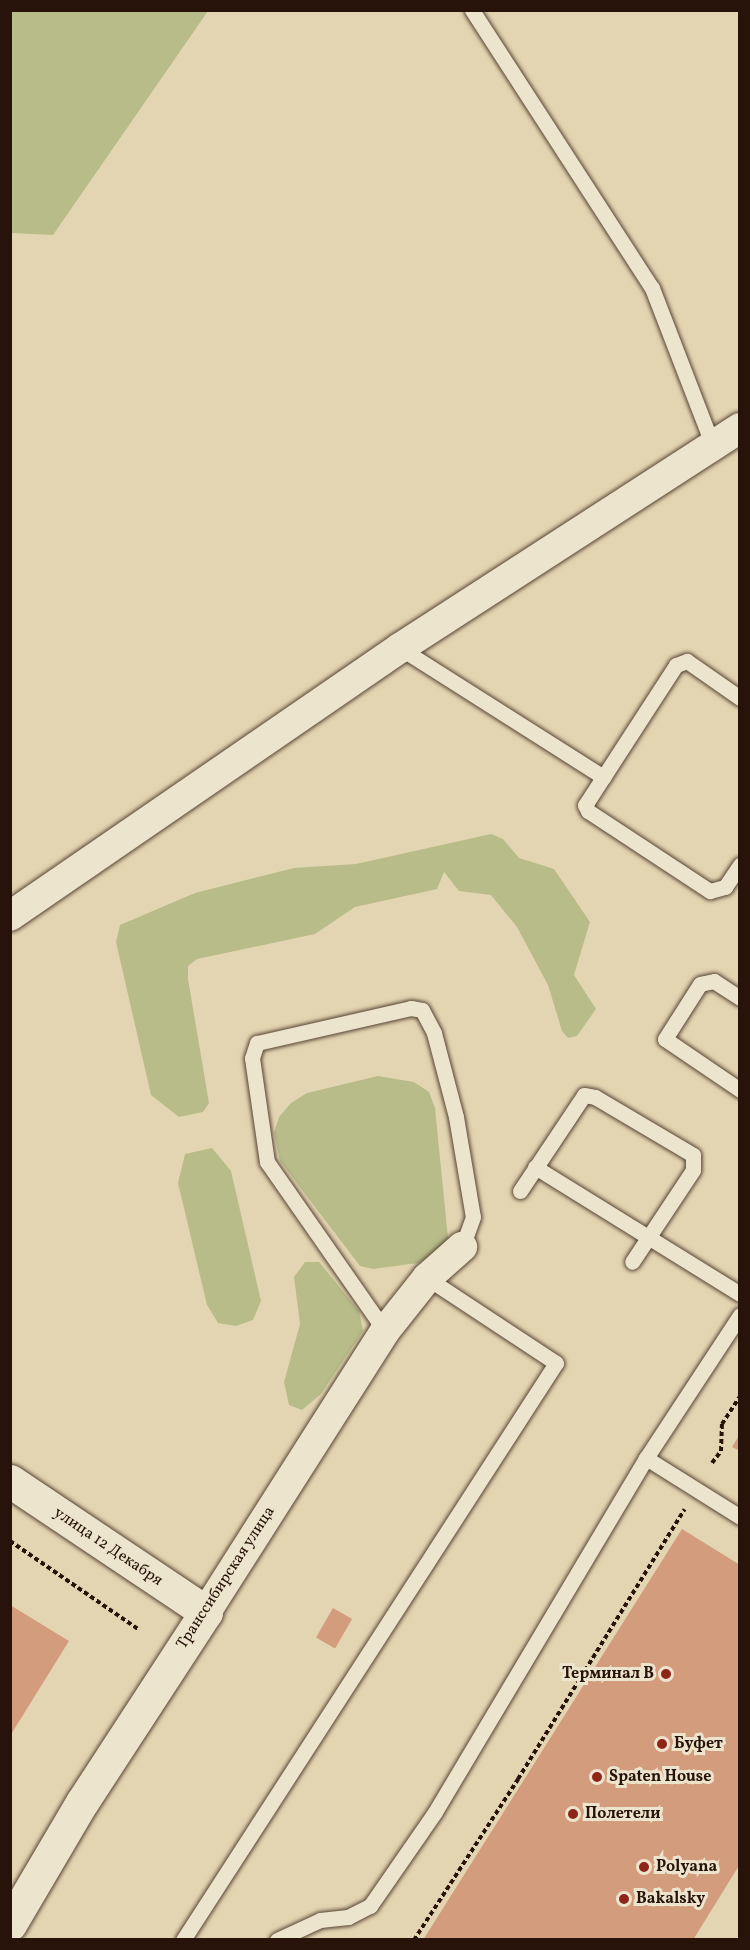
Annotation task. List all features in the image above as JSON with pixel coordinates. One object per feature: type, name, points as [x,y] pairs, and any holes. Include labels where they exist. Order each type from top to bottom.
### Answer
[{"type":"main road","name":"улица 12 Декабря","points":[[10,1482],[206,1612]]},
{"type":"main road","name":"Транссибирская улица","points":[[10,1924],[88,1792],[206,1612]]},
{"type":"street","points":[[10,915],[400,648],[740,428]]},
{"type":"street","name":"Транссибирская улица","points":[[206,1612],[385,1331],[427,1278],[462,1247]]},
{"type":"lane","points":[[472,10],[652,288],[713,446]]},
{"type":"lane","points":[[400,648],[603,777]]},
{"type":"lane","points":[[740,698],[687,661],[681,662],[603,777],[585,808],[710,891],[724,887],[740,865]]},
{"type":"lane","points":[[740,998],[714,981],[700,984],[665,1039],[740,1090]]},
{"type":"lane","points":[[385,1331],[267,1162],[252,1058],[257,1043],[411,1008],[422,1010],[434,1033],[456,1117],[473,1217],[462,1247]]},
{"type":"lane","points":[[520,1191],[584,1095],[596,1097],[693,1155],[693,1170],[632,1262]]},
{"type":"lane","points":[[535,1167],[740,1294]]},
{"type":"lane","points":[[184,1937],[556,1363],[427,1278]]},
{"type":"lane","points":[[277,1940],[321,1920],[348,1917],[370,1906],[435,1812],[646,1458],[740,1315]]},
{"type":"lane","points":[[646,1458],[740,1517]]},
{"type":"path","points":[[712,1463],[721,1450],[722,1424],[740,1396]]},
{"type":"path","points":[[414,1940],[518,1779],[687,1506]]},
{"type":"path","points":[[10,1541],[138,1629]]},
{"type":"path","points":[[518,1779],[524,1783]]},
{"type":"green space","points":[[11,10],[208,11],[53,235],[11,233]]},
{"type":"green space","points":[[491,834],[503,839],[519,858],[554,869],[590,922],[574,975],[596,1009],[577,1036],[568,1038],[562,1031],[548,985],[517,927],[491,895],[459,891],[444,872],[437,889],[355,907],[315,934],[197,959],[188,966],[188,979],[209,1103],[203,1112],[179,1117],[151,1095],[116,942],[120,925],[195,893],[294,868],[356,864]]},
{"type":"green space","points":[[378,1076],[414,1082],[429,1092],[435,1108],[448,1238],[438,1253],[418,1263],[373,1269],[360,1266],[280,1161],[274,1133],[279,1117],[291,1103],[307,1093]]},
{"type":"green space","points":[[212,1148],[231,1171],[261,1301],[253,1320],[236,1326],[218,1323],[207,1305],[178,1183],[185,1154]]},
{"type":"green space","points":[[305,1262],[319,1262],[359,1311],[363,1331],[321,1394],[302,1410],[289,1405],[284,1382],[300,1324],[294,1277]]},
{"type":"building","points":[[740,1434],[740,1451],[732,1447]]},
{"type":"building","name":"Терминал B","points":[[682,1529],[740,1565],[740,1864],[693,1940],[423,1940]]},
{"type":"building","points":[[10,1605],[69,1641],[10,1736]]},
{"type":"building","points":[[333,1608],[352,1619],[335,1648],[316,1637]]},
{"type":"place","name":"Терминал B","points":[[666,1674]]},
{"type":"place","name":"Буфет","points":[[662,1744]]},
{"type":"place","name":"Spaten House","points":[[597,1777]]},
{"type":"place","name":"Полетели","points":[[573,1814]]},
{"type":"place","name":"Polyana","points":[[644,1867]]},
{"type":"place","name":"Bakalsky","points":[[624,1899]]}]
